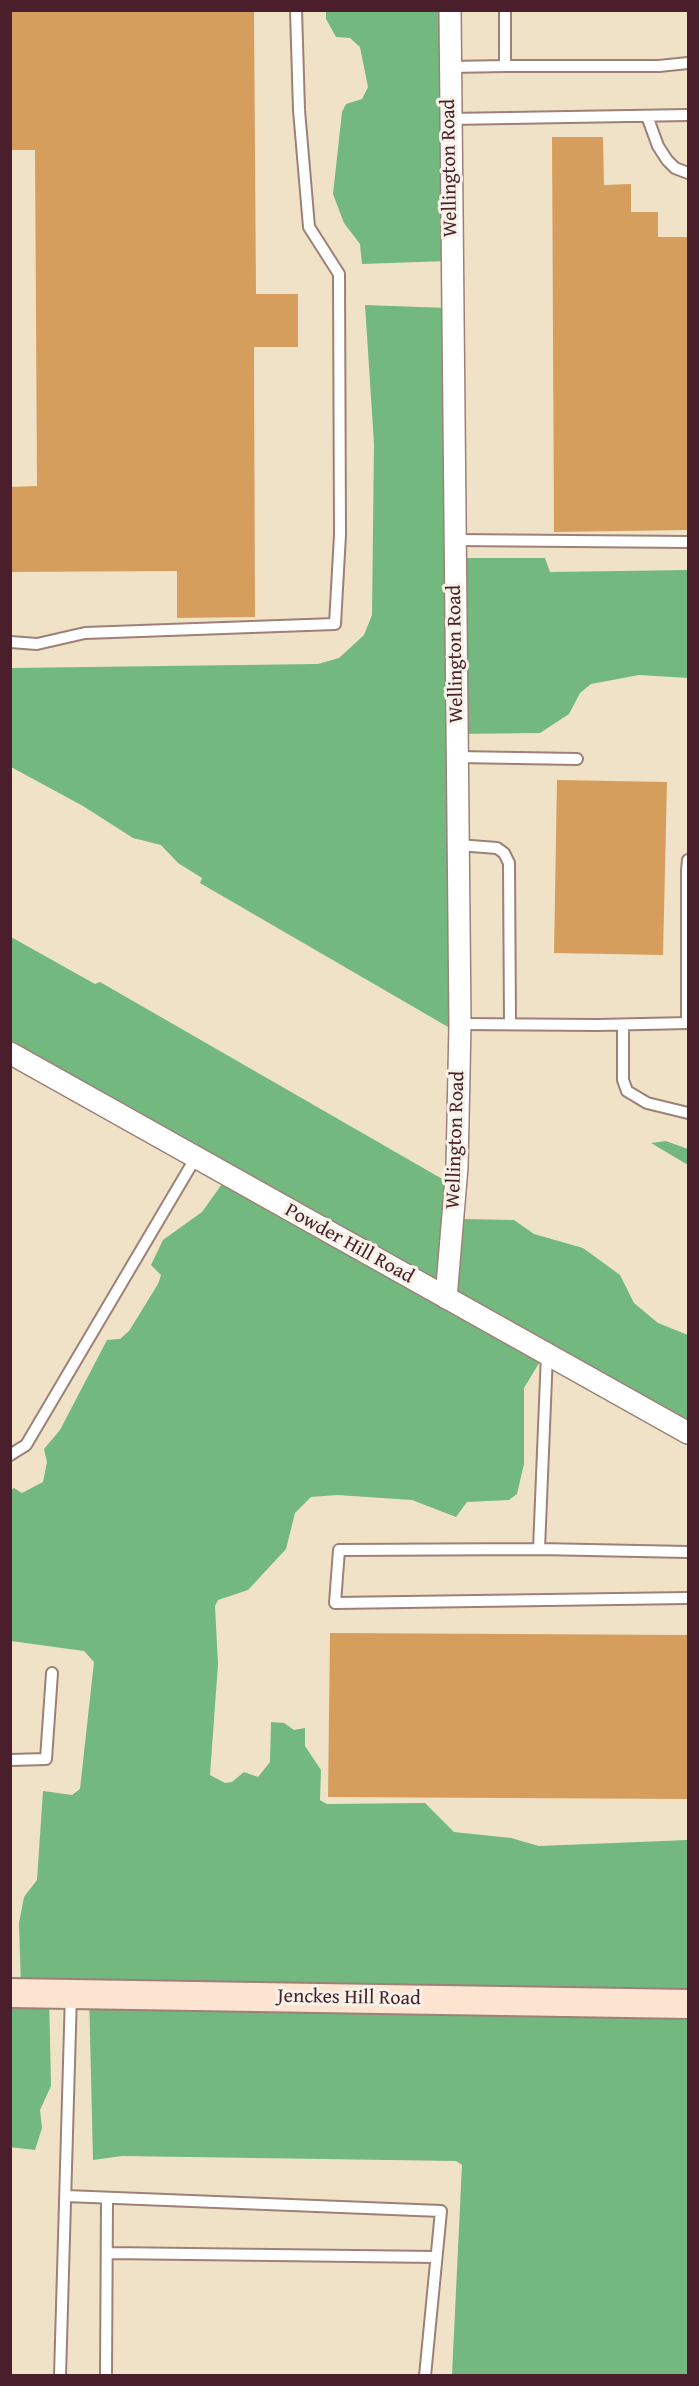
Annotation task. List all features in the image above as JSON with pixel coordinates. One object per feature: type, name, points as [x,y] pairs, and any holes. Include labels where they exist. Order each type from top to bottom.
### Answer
[{"type":"main road","name":"Jenckes Hill Road","points":[[10,1993],[688,2004]]},
{"type":"street","name":"Wellington Road","points":[[446,1298],[457,1167],[460,1024],[450,10]]},
{"type":"street","name":"Powder Hill Road","points":[[10,1053],[688,1433]]},
{"type":"lane","points":[[10,642],[38,644],[85,633],[335,624],[340,535],[339,274],[309,227],[298,110],[296,10]]},
{"type":"lane","points":[[505,10],[506,66]]},
{"type":"lane","points":[[450,67],[659,66],[688,63]]},
{"type":"lane","points":[[450,119],[688,115]]},
{"type":"lane","points":[[647,116],[658,146],[667,160],[675,168],[688,173]]},
{"type":"lane","points":[[454,540],[688,542]]},
{"type":"lane","points":[[457,757],[577,759]]},
{"type":"lane","points":[[458,845],[497,848],[504,853],[509,863],[510,1024]]},
{"type":"lane","points":[[460,1024],[688,1023],[688,860]]},
{"type":"lane","points":[[623,1024],[623,1080],[627,1091],[647,1103],[688,1113]]},
{"type":"lane","points":[[10,1455],[26,1445],[196,1157]]},
{"type":"lane","points":[[539,1549],[547,1354]]},
{"type":"lane","points":[[688,1552],[539,1549],[339,1550],[335,1603],[688,1598]]},
{"type":"lane","points":[[10,1760],[46,1759],[52,1673]]},
{"type":"lane","points":[[60,2376],[71,1994]]},
{"type":"lane","points":[[66,2196],[441,2211],[424,2376]]},
{"type":"lane","points":[[106,2376],[107,2198]]},
{"type":"lane","points":[[108,2253],[436,2257]]},
{"type":"green space","points":[[326,11],[447,11],[447,261],[362,264],[360,244],[344,223],[333,194],[342,112],[346,104],[362,99],[368,87],[360,47],[350,38],[336,37],[326,19]]},
{"type":"green space","points":[[365,305],[447,308],[455,558],[545,558],[550,572],[688,570],[688,678],[639,675],[591,684],[580,693],[569,714],[540,733],[455,734],[455,1031],[200,883],[202,878],[178,863],[161,845],[133,838],[83,806],[11,767],[11,668],[318,664],[339,658],[364,635],[372,615],[374,444]]},
{"type":"green space","points":[[11,937],[95,984],[100,982],[451,1184],[463,1219],[514,1220],[534,1234],[583,1248],[620,1275],[634,1303],[658,1323],[688,1335],[688,1433],[544,1355],[524,1388],[524,1464],[517,1494],[509,1500],[467,1502],[456,1517],[412,1500],[337,1495],[311,1497],[295,1513],[286,1549],[248,1590],[218,1600],[215,1606],[218,1664],[210,1775],[225,1783],[232,1782],[244,1772],[258,1777],[270,1762],[271,1722],[284,1723],[294,1730],[305,1728],[305,1746],[321,1770],[320,1800],[327,1804],[425,1803],[454,1832],[511,1838],[539,1846],[688,1840],[688,2375],[452,2375],[462,2165],[456,2161],[122,2156],[93,2160],[89,1992],[49,1993],[51,2086],[40,2110],[42,2128],[35,2150],[10,2147],[10,1990],[21,1986],[19,1923],[24,1897],[37,1880],[43,1791],[72,1795],[80,1789],[94,1662],[84,1651],[11,1641],[11,1490],[14,1488],[22,1493],[43,1482],[47,1462],[44,1449],[60,1430],[107,1340],[120,1339],[129,1331],[158,1284],[161,1275],[151,1265],[163,1240],[202,1212],[227,1177],[11,1053]]},
{"type":"green space","points":[[666,1141],[688,1149],[688,1165],[651,1143]]},
{"type":"building","points":[[10,10],[254,10],[256,294],[298,294],[298,347],[254,347],[255,617],[177,618],[177,571],[10,572],[10,487],[37,486],[35,150],[10,150]]},
{"type":"building","points":[[552,137],[603,137],[604,185],[631,184],[631,212],[658,212],[658,237],[688,237],[688,530],[554,532]]},
{"type":"building","points":[[557,780],[667,782],[663,955],[554,953]]},
{"type":"building","points":[[330,1633],[688,1635],[688,1799],[328,1797]]}]
